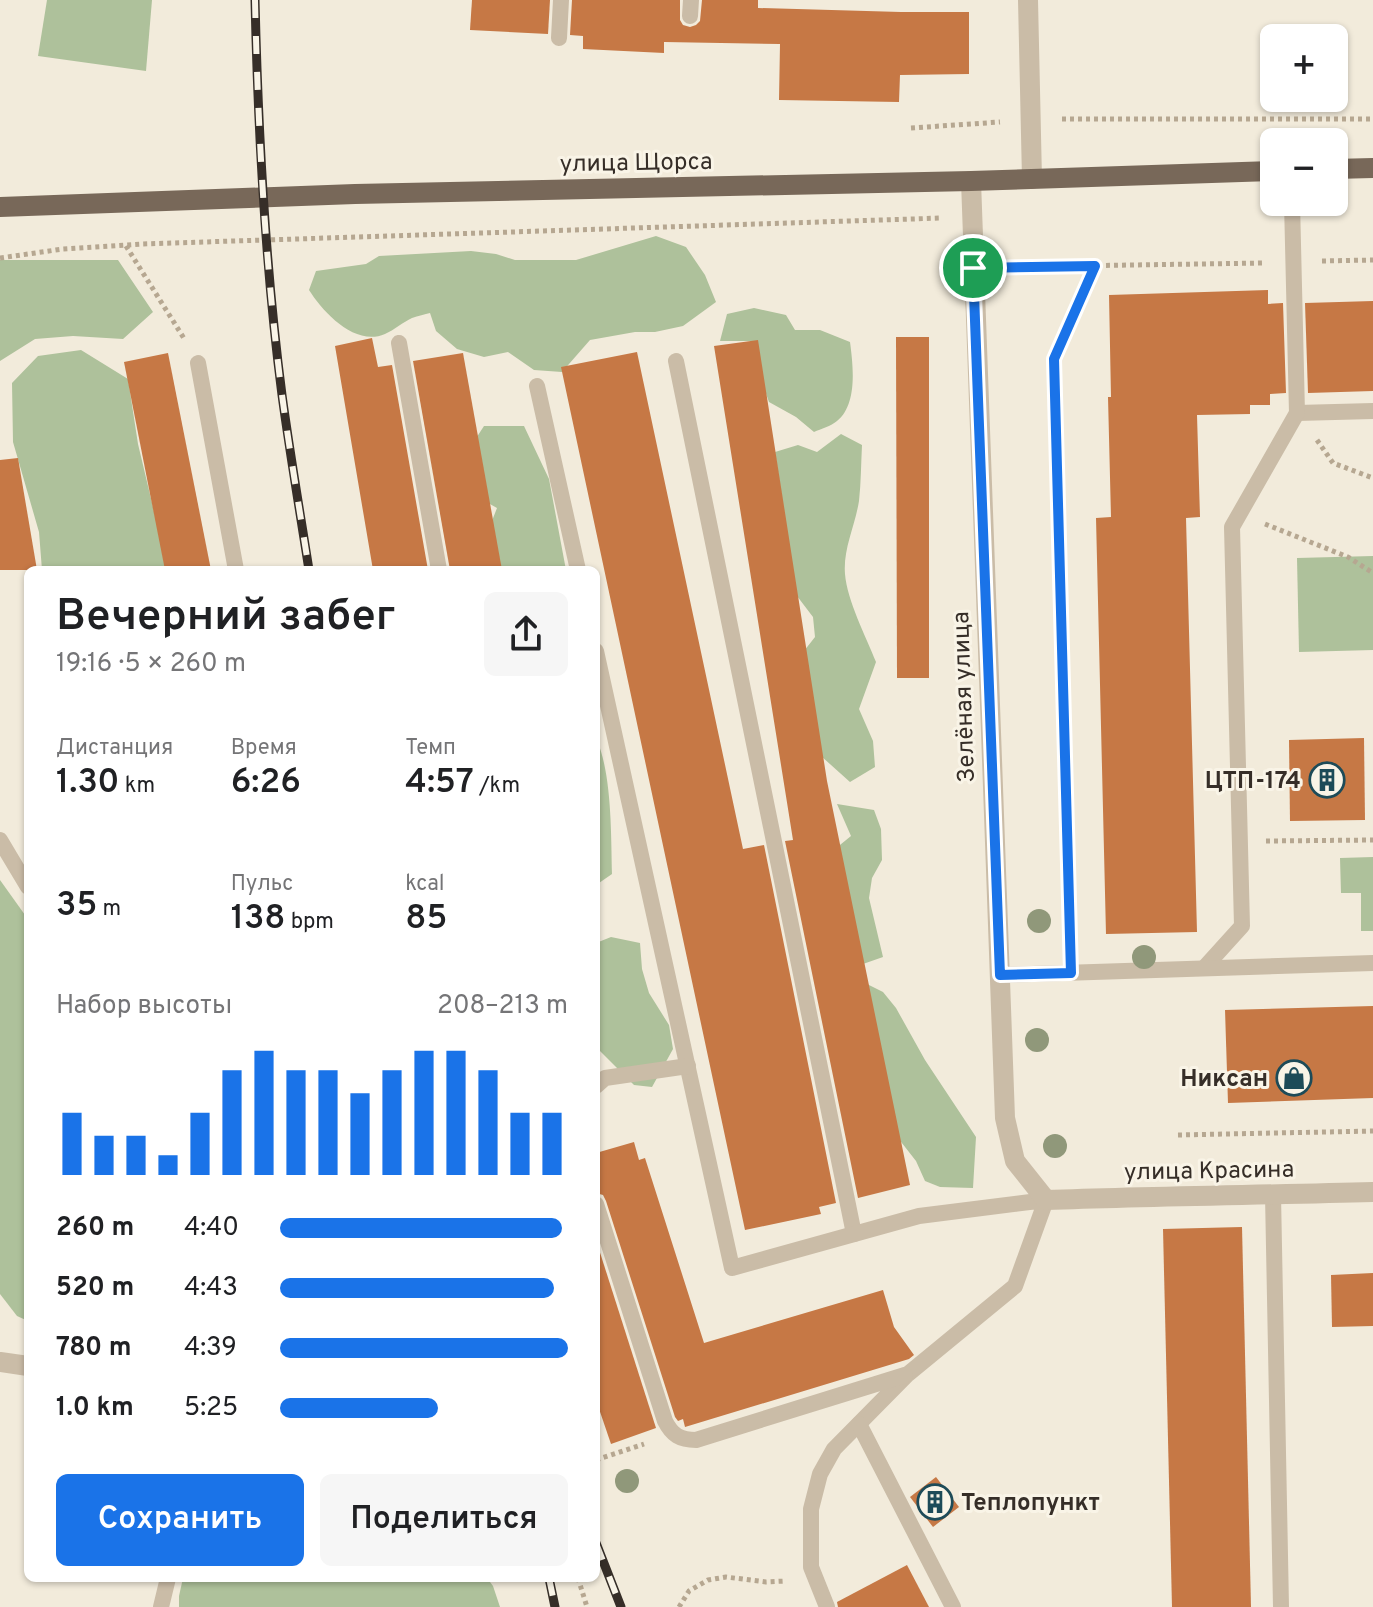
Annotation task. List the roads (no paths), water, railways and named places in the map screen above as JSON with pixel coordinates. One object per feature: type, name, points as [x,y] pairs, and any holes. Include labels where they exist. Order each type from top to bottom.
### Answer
[{"type":"main road","points":[[1348,169],[1373,168]]},
{"type":"main road","name":"улица Щорса","points":[[0,207],[355,194],[1260,171]]},
{"type":"street","points":[[1028,0],[1032,179]]},
{"type":"street","name":"Зелёная улица","points":[[971,181],[1005,1118],[1015,1161],[1046,1200]]},
{"type":"street","name":"улица Красина","points":[[1046,1200],[1373,1192]]},
{"type":"street","points":[[0,1362],[24,1365]]},
{"type":"lane","points":[[559,38],[561,0]]},
{"type":"lane","points":[[1204,968],[1242,926],[1232,527],[1297,413],[1292,216]]},
{"type":"lane","points":[[399,343],[438,566]]},
{"type":"lane","points":[[676,361],[854,1234]]},
{"type":"lane","points":[[198,363],[235,566]]},
{"type":"lane","points":[[537,386],[577,566]]},
{"type":"lane","points":[[1297,413],[1373,411]]},
{"type":"lane","points":[[600,669],[732,1268],[919,1216],[1046,1200],[1015,1286],[908,1374],[834,1449],[820,1474],[811,1509],[811,1567],[827,1607]]},
{"type":"lane","points":[[0,840],[24,880]]},
{"type":"lane","points":[[1000,975],[1373,963]]},
{"type":"lane","points":[[600,1079],[688,1066]]},
{"type":"lane","points":[[1273,1195],[1281,1607]]},
{"type":"lane","points":[[600,1217],[665,1421],[674,1435],[685,1440],[696,1440],[908,1374]]},
{"type":"lane","points":[[859,1424],[953,1607]]},
{"type":"lane","points":[[161,1607],[167,1582]]},
{"type":"railway","points":[[255,0],[260,148],[271,297],[282,395],[308,566]]},
{"type":"railway","points":[[600,1553],[621,1607]]},
{"type":"railway","points":[[550,1582],[555,1607]]},
{"type":"place","name":"ЦТП-174","points":[[1327,780]]},
{"type":"place","name":"Никсан","points":[[1294,1078]]},
{"type":"place","name":"Теплопункт","points":[[935,1502]]}]
